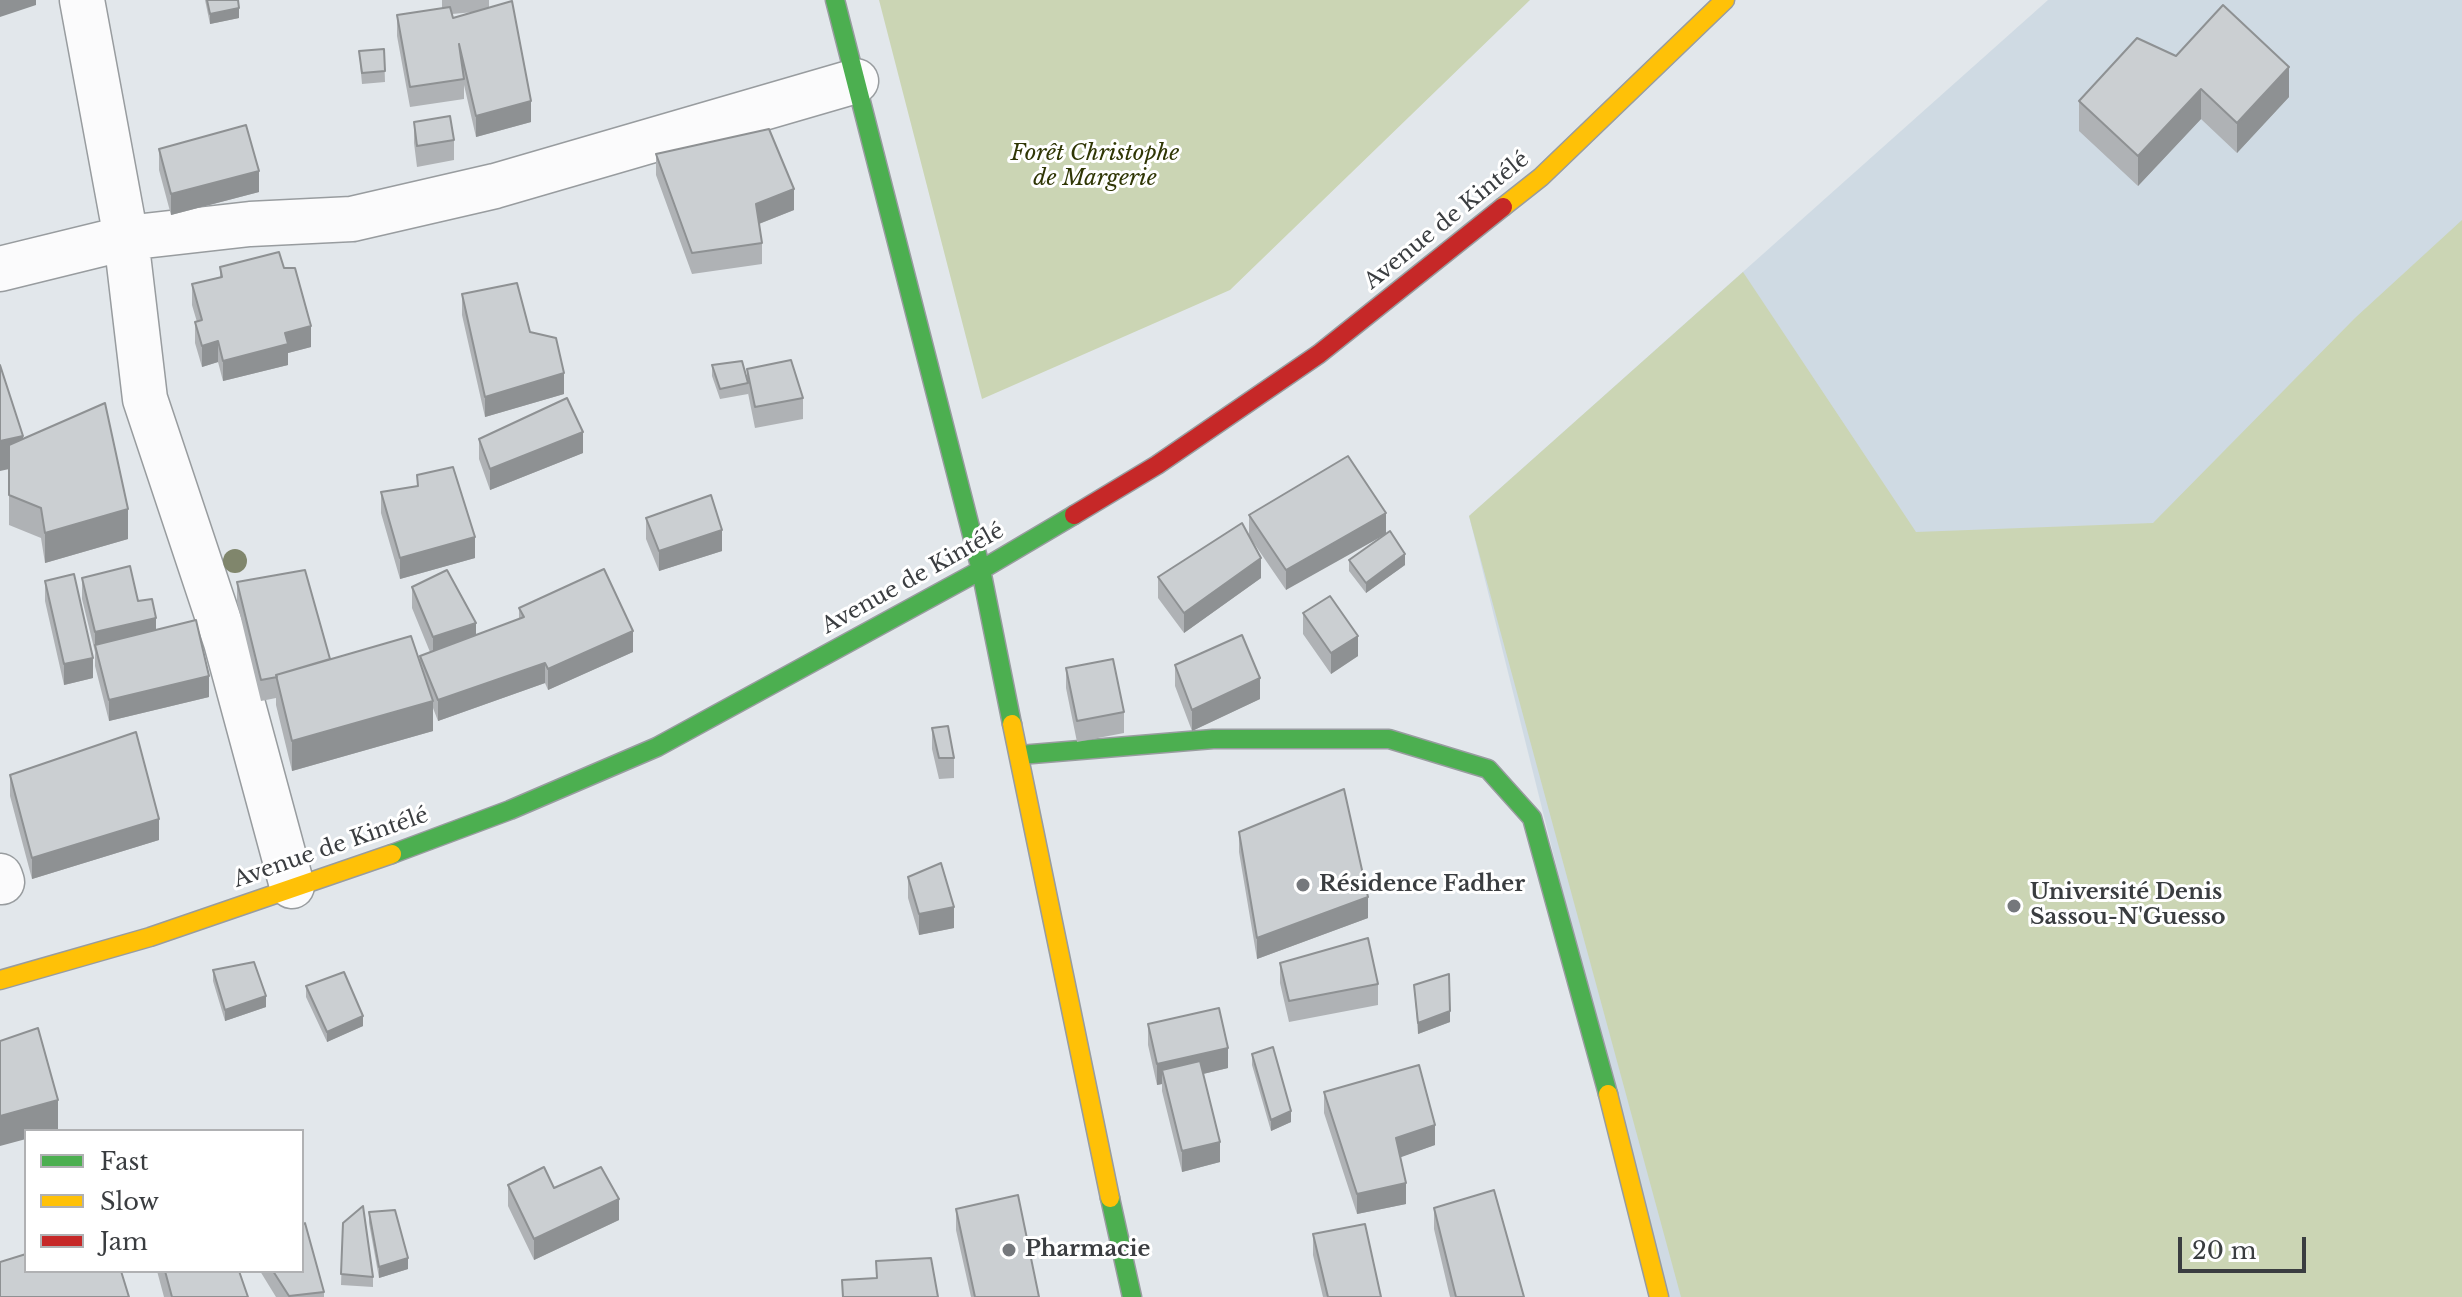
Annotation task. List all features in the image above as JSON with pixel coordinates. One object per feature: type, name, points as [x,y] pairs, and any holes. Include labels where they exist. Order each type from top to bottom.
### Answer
[{"type":"street","points":[[82,0],[126,238],[145,399],[226,642],[292,886]]},
{"type":"street","points":[[835,0],[981,570],[1089,1106],[1132,1297]]},
{"type":"street","name":"Avenue de Kintélé","points":[[0,980],[150,937],[292,886],[327,878],[510,810],[657,747],[981,570],[1157,465],[1319,354],[1541,177],[1725,0]]},
{"type":"street","points":[[0,269],[126,238],[250,224],[352,219],[495,186],[856,81]]},
{"type":"street","points":[[1020,755],[1213,739],[1389,739],[1488,769],[1532,818],[1591,1025],[1659,1297]]},
{"type":"shaded area","name":"Université Denis Sassou-N'Guesso","points":[[2048,0],[2462,0],[2462,1297],[1664,1297],[1469,516]]},
{"type":"green space","name":"Forêt Christophe de Margerie","points":[[879,0],[1530,0],[1230,290],[982,399]]},
{"type":"green space","name":"Université Denis Sassou-N'Guesso","points":[[2462,220],[2462,1297],[1681,1297],[1469,516],[1743,272],[1916,532],[2153,523],[2355,318]]},
{"type":"building","points":[[207,0],[238,0],[239,8],[210,14]]},
{"type":"building","points":[[512,1],[531,101],[476,116],[459,44],[464,79],[410,87],[397,15],[450,7],[453,18]]},
{"type":"building","points":[[2223,5],[2289,67],[2237,123],[2201,89],[2138,156],[2079,101],[2137,38],[2176,56]]},
{"type":"building","points":[[384,49],[385,71],[362,73],[359,51]]},
{"type":"building","points":[[450,116],[454,140],[417,146],[414,122]]},
{"type":"building","points":[[246,125],[259,171],[171,194],[159,149]]},
{"type":"building","points":[[769,129],[794,189],[756,204],[762,243],[692,253],[656,154]]},
{"type":"building","points":[[279,252],[284,268],[295,268],[311,326],[285,333],[288,344],[223,361],[218,341],[202,346],[195,322],[202,320],[192,284],[222,277],[220,267]]},
{"type":"building","points":[[517,283],[530,332],[556,338],[564,373],[485,397],[462,294]]},
{"type":"building","points":[[791,360],[803,398],[755,407],[747,369]]},
{"type":"building","points":[[742,361],[748,383],[720,389],[712,365]]},
{"type":"building","points":[[0,365],[23,436],[0,441]]},
{"type":"building","points":[[567,398],[583,432],[490,469],[479,439]]},
{"type":"building","points":[[105,403],[128,509],[45,533],[41,508],[9,495],[9,445]]},
{"type":"building","points":[[1348,456],[1386,513],[1286,570],[1249,515]]},
{"type":"building","points":[[453,467],[475,537],[400,558],[381,492],[418,486],[417,475]]},
{"type":"building","points":[[711,495],[722,530],[659,551],[646,518]]},
{"type":"building","points":[[1242,523],[1261,558],[1184,613],[1158,577]]},
{"type":"building","points":[[1390,531],[1405,554],[1366,583],[1349,560]]},
{"type":"building","points":[[130,566],[138,601],[152,599],[156,618],[95,632],[82,578]]},
{"type":"building","points":[[604,569],[633,631],[548,669],[545,663],[438,700],[420,656],[524,617],[519,608]]},
{"type":"building","points":[[305,570],[330,659],[261,680],[237,582]]},
{"type":"building","points":[[447,570],[476,623],[433,637],[412,587]]},
{"type":"building","points":[[74,574],[93,658],[64,664],[45,581]]},
{"type":"building","points":[[1330,596],[1358,636],[1331,653],[1303,613]]},
{"type":"building","points":[[196,620],[209,676],[109,700],[95,645]]},
{"type":"building","points":[[1242,635],[1260,678],[1192,710],[1175,665]]},
{"type":"building","points":[[411,636],[433,701],[292,741],[276,675]]},
{"type":"building","points":[[1113,659],[1124,712],[1077,721],[1066,668]]},
{"type":"building","points":[[948,726],[954,758],[939,758],[932,728]]},
{"type":"building","points":[[136,732],[159,819],[32,858],[10,775]]},
{"type":"building","name":"Résidence Fadher","points":[[1344,789],[1368,897],[1257,938],[1239,832]]},
{"type":"building","points":[[941,863],[954,907],[919,914],[908,877]]},
{"type":"building","points":[[1368,938],[1378,984],[1289,1001],[1280,963]]},
{"type":"building","points":[[254,962],[266,996],[225,1010],[213,970]]},
{"type":"building","points":[[344,972],[363,1016],[327,1032],[306,986]]},
{"type":"building","points":[[1449,974],[1450,1011],[1418,1023],[1414,985]]},
{"type":"building","points":[[1219,1008],[1228,1048],[1157,1064],[1148,1024]]},
{"type":"building","points":[[38,1028],[58,1100],[0,1116],[0,1041]]},
{"type":"building","points":[[1273,1047],[1291,1111],[1271,1120],[1252,1054]]},
{"type":"building","points":[[1200,1061],[1220,1142],[1182,1151],[1162,1070]]},
{"type":"building","points":[[1419,1065],[1435,1125],[1396,1138],[1406,1183],[1357,1194],[1324,1092]]},
{"type":"building","points":[[544,1167],[554,1188],[601,1167],[619,1199],[534,1239],[508,1185]]},
{"type":"building","points":[[1494,1190],[1524,1297],[1456,1297],[1434,1208]]},
{"type":"building","points":[[1018,1195],[1039,1297],[975,1297],[956,1209]]},
{"type":"building","points":[[363,1206],[373,1277],[341,1274],[343,1223]]},
{"type":"building","points":[[395,1210],[408,1258],[379,1267],[369,1212]]},
{"type":"building","points":[[304,1224],[324,1292],[289,1296],[274,1273],[304,1273]]},
{"type":"building","points":[[1365,1224],[1381,1297],[1328,1297],[1313,1234]]},
{"type":"building","points":[[24,1255],[24,1273],[122,1273],[129,1297],[0,1297],[0,1262]]},
{"type":"building","points":[[931,1258],[938,1297],[843,1297],[842,1280],[877,1278],[876,1261]]},
{"type":"building","points":[[166,1273],[240,1273],[248,1297],[172,1297]]},
{"type":"traffic: fast","points":[[835,0],[981,570],[1012,724]]},
{"type":"traffic: fast","points":[[392,854],[510,810],[657,747],[981,570],[1074,515]]},
{"type":"traffic: fast","points":[[1020,755],[1213,739],[1389,739],[1488,769],[1532,818],[1608,1094]]},
{"type":"traffic: fast","points":[[1110,1198],[1132,1297]]},
{"type":"traffic: slow","points":[[1503,207],[1541,177],[1725,0]]},
{"type":"traffic: slow","points":[[1012,724],[1110,1198]]},
{"type":"traffic: slow","points":[[0,980],[150,937],[392,854]]},
{"type":"traffic: slow","points":[[1608,1094],[1659,1297]]},
{"type":"traffic: jam","points":[[1074,515],[1157,465],[1319,354],[1503,207]]},
{"type":"place","name":"Résidence Fadher","points":[[1303,885]]},
{"type":"place","name":"Université Denis Sassou-N'Guesso","points":[[2014,906]]},
{"type":"place","name":"Pharmacie","points":[[1009,1250]]}]
